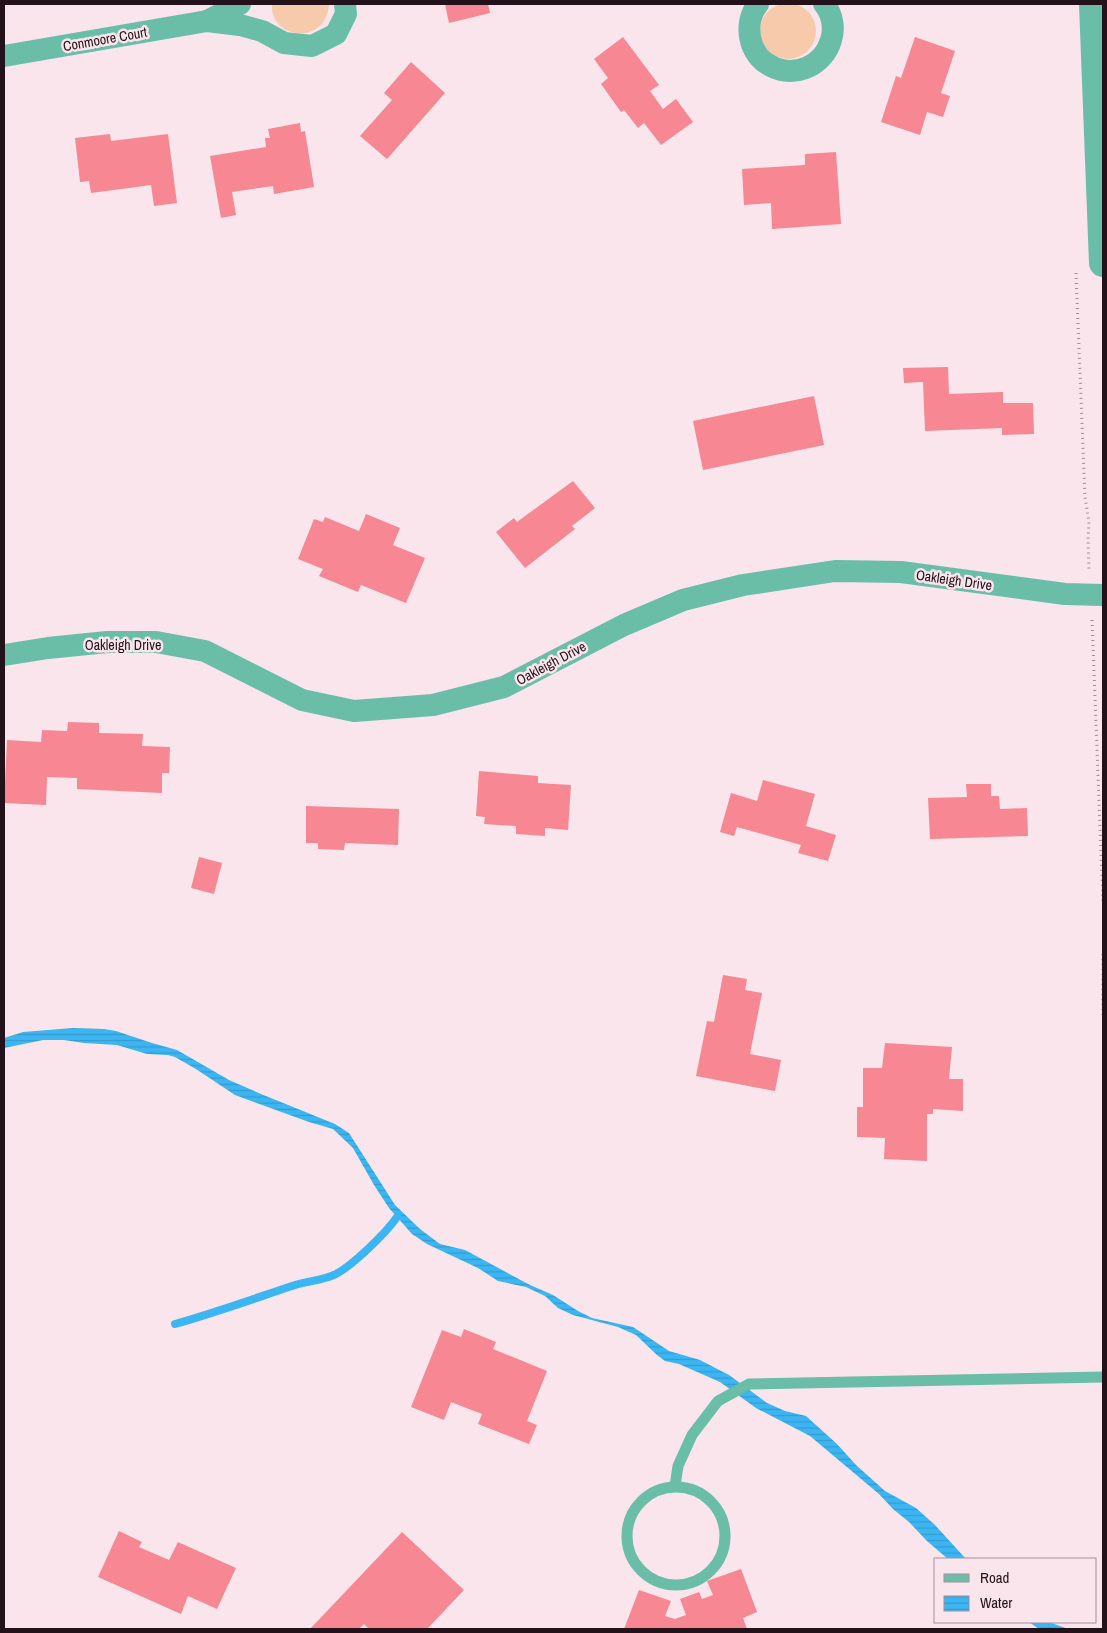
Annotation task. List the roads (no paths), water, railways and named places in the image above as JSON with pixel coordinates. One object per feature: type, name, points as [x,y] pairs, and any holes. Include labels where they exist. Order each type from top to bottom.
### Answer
[{"type":"street","name":"Conmoore Court","points":[[207,22],[240,4]]},
{"type":"street","name":"Conmoore Court","points":[[4,56],[207,22],[240,25],[262,31],[284,43],[312,46],[336,34],[346,14],[345,4]]},
{"type":"street","points":[[758,4],[750,18],[749,32],[752,46],[759,57],[770,66],[783,71],[797,71],[810,67],[822,59],[830,47],[833,34],[832,20],[824,4]]},
{"type":"street","points":[[1093,4],[1103,264]]},
{"type":"street","name":"Oakleigh Drive","points":[[4,656],[48,648],[107,642],[156,642],[205,651],[302,700],[354,711],[433,705],[504,687],[624,625],[683,600],[742,585],[835,571],[901,572],[1065,594],[1103,595]]},
{"type":"lane","points":[[675,1486],[678,1466],[692,1435],[718,1401],[749,1384],[1103,1377]]},
{"type":"lane","points":[[675,1486],[691,1488],[705,1496],[716,1507],[723,1521],[725,1537],[722,1553],[714,1567],[702,1577],[688,1583],[672,1585],[656,1581],[642,1572],[632,1559],[627,1543],[628,1526],[633,1511],[644,1498],[658,1490],[675,1486]]},
{"type":"water","points":[[73,1028],[116,1031],[177,1050],[229,1080],[335,1124],[349,1133],[395,1205],[420,1229],[440,1244],[465,1250],[530,1285],[553,1295],[592,1318],[633,1327],[669,1351],[700,1360],[729,1375],[767,1403],[785,1411],[806,1416],[885,1491],[916,1508],[935,1525],[965,1558],[947,1558],[879,1494],[810,1436],[756,1408],[720,1382],[679,1364],[665,1361],[636,1335],[618,1327],[573,1315],[558,1308],[545,1296],[526,1287],[498,1281],[478,1268],[427,1244],[412,1234],[389,1208],[353,1148],[333,1129],[235,1095],[196,1069],[168,1055],[147,1054],[117,1045],[64,1040],[43,1040],[4,1048],[4,1038],[23,1032]]},
{"type":"water","points":[[1030,1623],[1052,1623],[1068,1629],[1039,1629]]},
{"type":"waterway","points":[[175,1324],[297,1284],[336,1274],[369,1248],[397,1217]]}]
